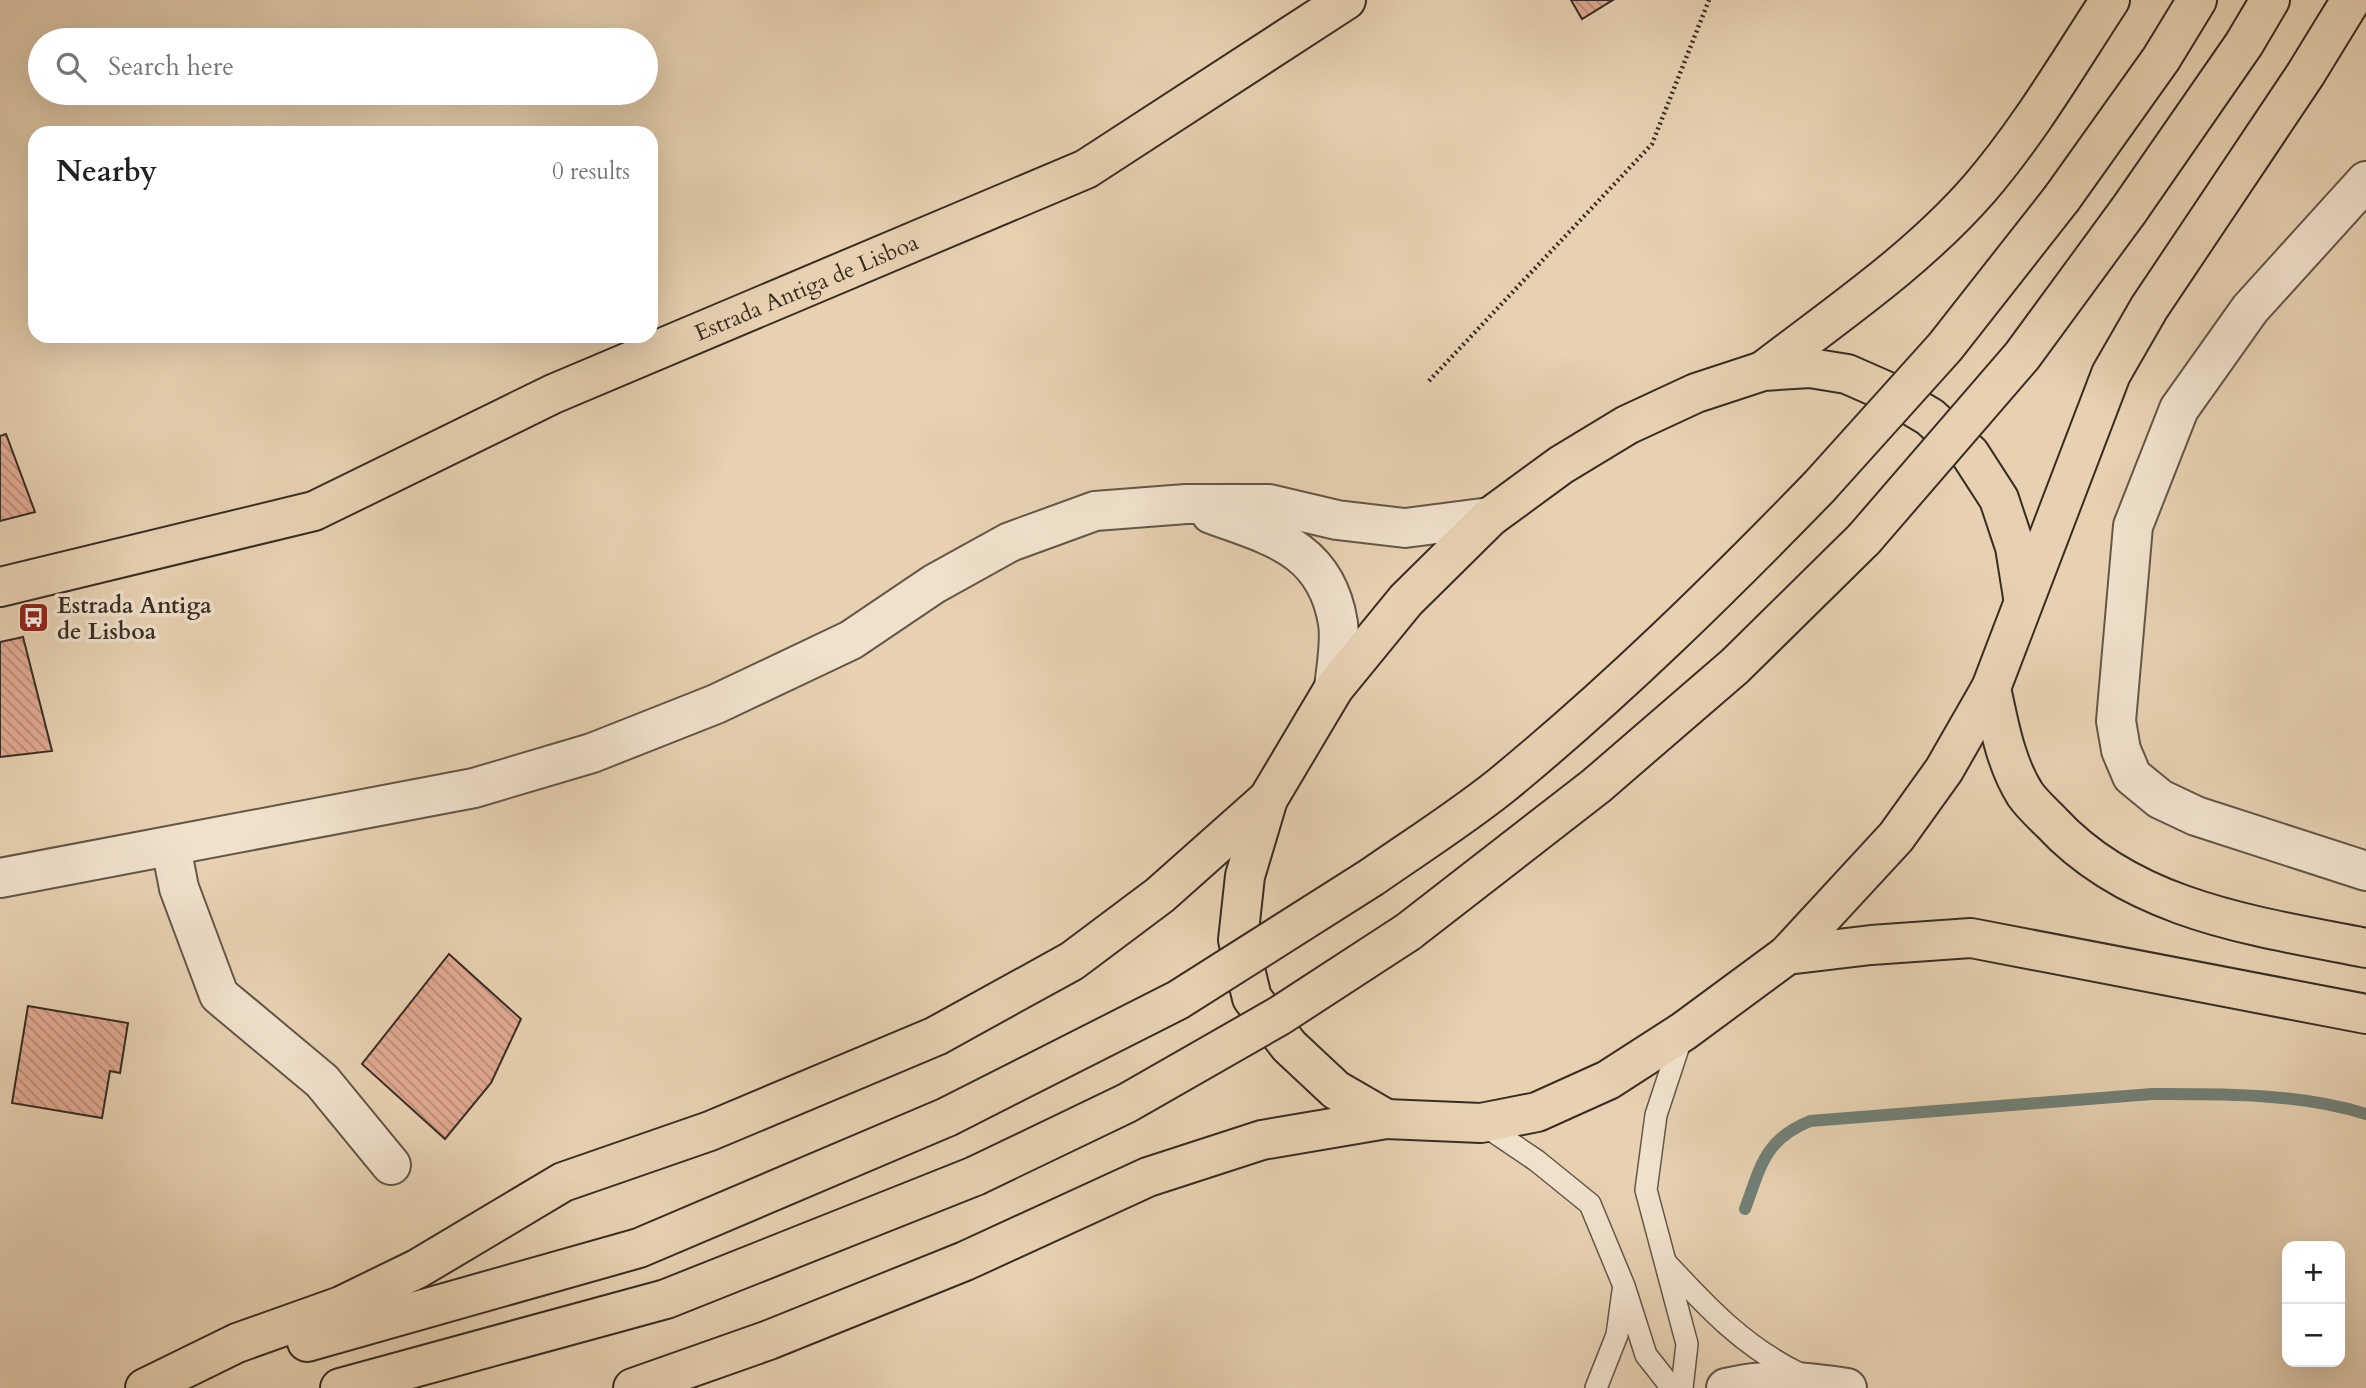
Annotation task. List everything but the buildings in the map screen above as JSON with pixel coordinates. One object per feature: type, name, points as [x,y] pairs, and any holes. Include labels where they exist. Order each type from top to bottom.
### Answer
[{"type":"main road","name":"Estrada Antiga de Lisboa","points":[[0,587],[314,511],[554,394],[1086,169],[1346,0]]},
{"type":"main road","points":[[1763,371],[1904,263],[1978,190],[2020,138],[2110,0]]},
{"type":"main road","points":[[146,1388],[639,1248],[947,1117],[1178,1000],[1372,877],[1500,786],[1604,696],[1731,576],[1819,487],[1945,347],[2062,198],[2161,58],[2197,0]]},
{"type":"main road","points":[[340,1388],[666,1299],[975,1176],[1138,1096],[1279,1016],[1408,932],[1596,786],[1735,666],[1864,540],[2022,356],[2129,210],[2244,44],[2270,0]]},
{"type":"main road","points":[[633,1388],[769,1340],[965,1261],[1148,1177],[1262,1140],[1386,1119],[1481,1123],[1537,1112],[1608,1080],[1684,1031],[1787,955],[1896,837],[1944,770],[1991,688],[2111,374],[2149,308],[2305,75],[2351,0]]},
{"type":"main road","points":[[1386,1119],[1336,1090],[1289,1046],[1252,998],[1238,940],[1245,876],[1268,799],[1334,688],[1406,600],[1490,517],[1561,465],[1627,425],[1696,393],[1763,371],[1810,368],[1847,374],[1888,392],[1930,418],[1970,454],[1999,499],[2015,547],[2024,598]]},
{"type":"main road","points":[[1991,688],[2003,747],[2026,795],[2064,836],[2101,866],[2158,896],[2230,921],[2366,948]]},
{"type":"main road","points":[[146,1388],[237,1343],[341,1306],[417,1269],[563,1182],[709,1132],[936,1035],[1072,961],[1160,895],[1268,799]]},
{"type":"main road","points":[[1787,955],[1871,945],[1971,938],[2366,1014]]},
{"type":"street","points":[[2366,181],[2250,309],[2179,409],[2133,527],[2116,721],[2121,750],[2132,775],[2160,799],[2196,816],[2366,871]]},
{"type":"street","points":[[0,878],[474,788],[592,753],[716,705],[851,640],[934,584],[1010,542],[1095,511],[1186,505],[1269,505],[1336,520],[1405,528],[1490,517]]},
{"type":"street","points":[[1186,505],[1267,534],[1304,555],[1328,587],[1338,625],[1334,688]]},
{"type":"street","points":[[171,847],[180,888],[219,995],[322,1080],[391,1165]]},
{"type":"street","points":[[1726,1388],[1755,1381],[1834,1386]]},
{"type":"lane","points":[[1682,1388],[1686,1344],[1646,1190],[1656,1115],[1684,1031]]},
{"type":"lane","points":[[1481,1123],[1537,1161],[1590,1204],[1624,1286],[1646,1354],[1672,1388]]},
{"type":"lane","points":[[1665,1262],[1718,1318],[1776,1362],[1834,1386]]},
{"type":"lane","points":[[1596,1388],[1617,1335],[1624,1286]]},
{"type":"path","points":[[1429,381],[1652,144],[1709,0]]},
{"type":"waterway","points":[[1745,1209],[1760,1167],[1773,1146],[1795,1128],[1810,1121],[2152,1094],[2287,1098],[2366,1114]]},
{"type":"place","name":"Estrada Antiga de Lisboa","points":[[34,618]]}]
